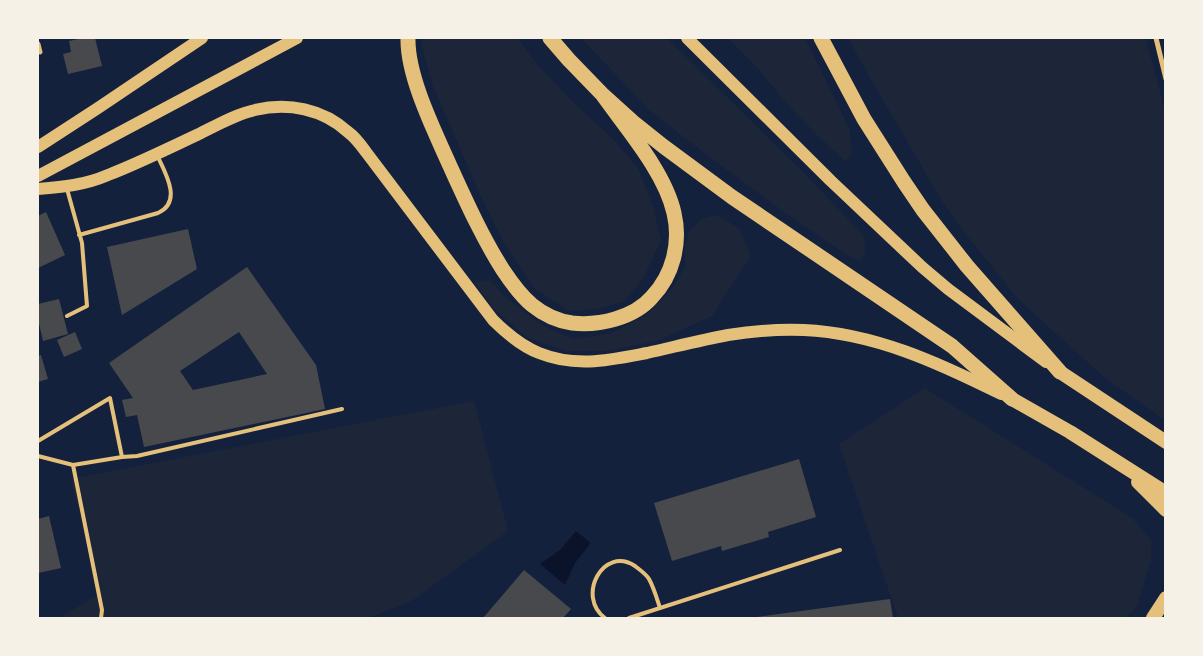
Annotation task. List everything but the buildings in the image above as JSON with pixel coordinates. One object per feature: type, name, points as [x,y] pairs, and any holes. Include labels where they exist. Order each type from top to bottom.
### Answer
[{"type":"highway","points":[[408,38],[408,50],[413,70],[428,116],[457,183],[488,246],[523,297],[543,313],[571,323],[586,324],[608,321],[628,314],[642,306],[660,289],[675,253],[676,226],[674,212],[664,184],[651,162],[602,94]]},
{"type":"highway","points":[[550,38],[602,94],[648,134],[703,176],[952,346],[1012,399],[1070,432],[1166,493]]},
{"type":"highway","points":[[821,38],[864,119],[899,174],[923,210],[967,266],[1060,372],[1166,442]]},
{"type":"highway","points":[[1122,465],[1166,510]]},
{"type":"highway","points":[[1153,618],[1166,598]]},
{"type":"main road","points":[[38,146],[202,38]]},
{"type":"main road","points":[[38,176],[297,38]]},
{"type":"main road","points":[[687,38],[831,181],[922,267],[972,308],[1060,372]]},
{"type":"main road","points":[[38,189],[67,187],[106,176],[254,110],[281,107],[305,109],[326,117],[348,132],[366,152],[493,320],[503,330],[537,352],[551,357],[580,362],[605,361],[748,332],[783,330],[821,331],[863,339],[928,360],[1012,399]]},
{"type":"street","points":[[1156,38],[1166,79]]},
{"type":"street","points":[[38,44],[40,52]]},
{"type":"lane","points":[[79,235],[158,214],[165,209],[171,197],[171,191],[156,154]]},
{"type":"lane","points":[[67,187],[82,244],[87,306],[67,316]]},
{"type":"lane","points":[[38,441],[110,398],[122,457]]},
{"type":"lane","points":[[38,456],[72,466],[137,456],[342,409]]},
{"type":"lane","points":[[72,466],[102,610],[101,618]]},
{"type":"lane","points":[[629,618],[840,550]]},
{"type":"lane","points":[[605,618],[600,615],[593,601],[594,587],[596,578],[603,568],[616,562],[633,564],[645,574],[649,579],[660,608]]},
{"type":"shaded area","points":[[421,38],[518,38],[535,62],[572,101],[613,139],[638,168],[652,203],[661,240],[643,279],[623,302],[596,309],[569,311],[534,288],[504,243],[483,201],[433,86]]},
{"type":"shaded area","points":[[581,38],[667,38],[806,175],[864,236],[865,251],[861,262],[847,255],[784,212],[649,110]]},
{"type":"shaded area","points":[[728,38],[805,38],[849,128],[852,152],[846,162],[787,104],[753,63]]},
{"type":"shaded area","points":[[848,38],[1146,38],[1166,115],[1165,420],[1105,378],[1019,300],[967,236],[942,201]]},
{"type":"shaded area","points":[[717,215],[740,229],[751,256],[712,316],[657,341],[606,351],[566,351],[528,338],[497,312],[474,282],[490,280],[504,296],[542,325],[573,339],[612,333],[649,313],[672,289],[686,265],[684,256],[688,233],[701,219]]},
{"type":"shaded area","points":[[925,388],[1132,518],[1151,540],[1151,560],[1137,606],[1126,618],[898,618],[839,444]]},
{"type":"shaded area","points":[[474,401],[508,531],[413,600],[369,618],[59,618],[99,594],[71,479]]},
{"type":"shaded area","points":[[576,531],[591,543],[575,563],[565,585],[540,564],[560,550]]}]
